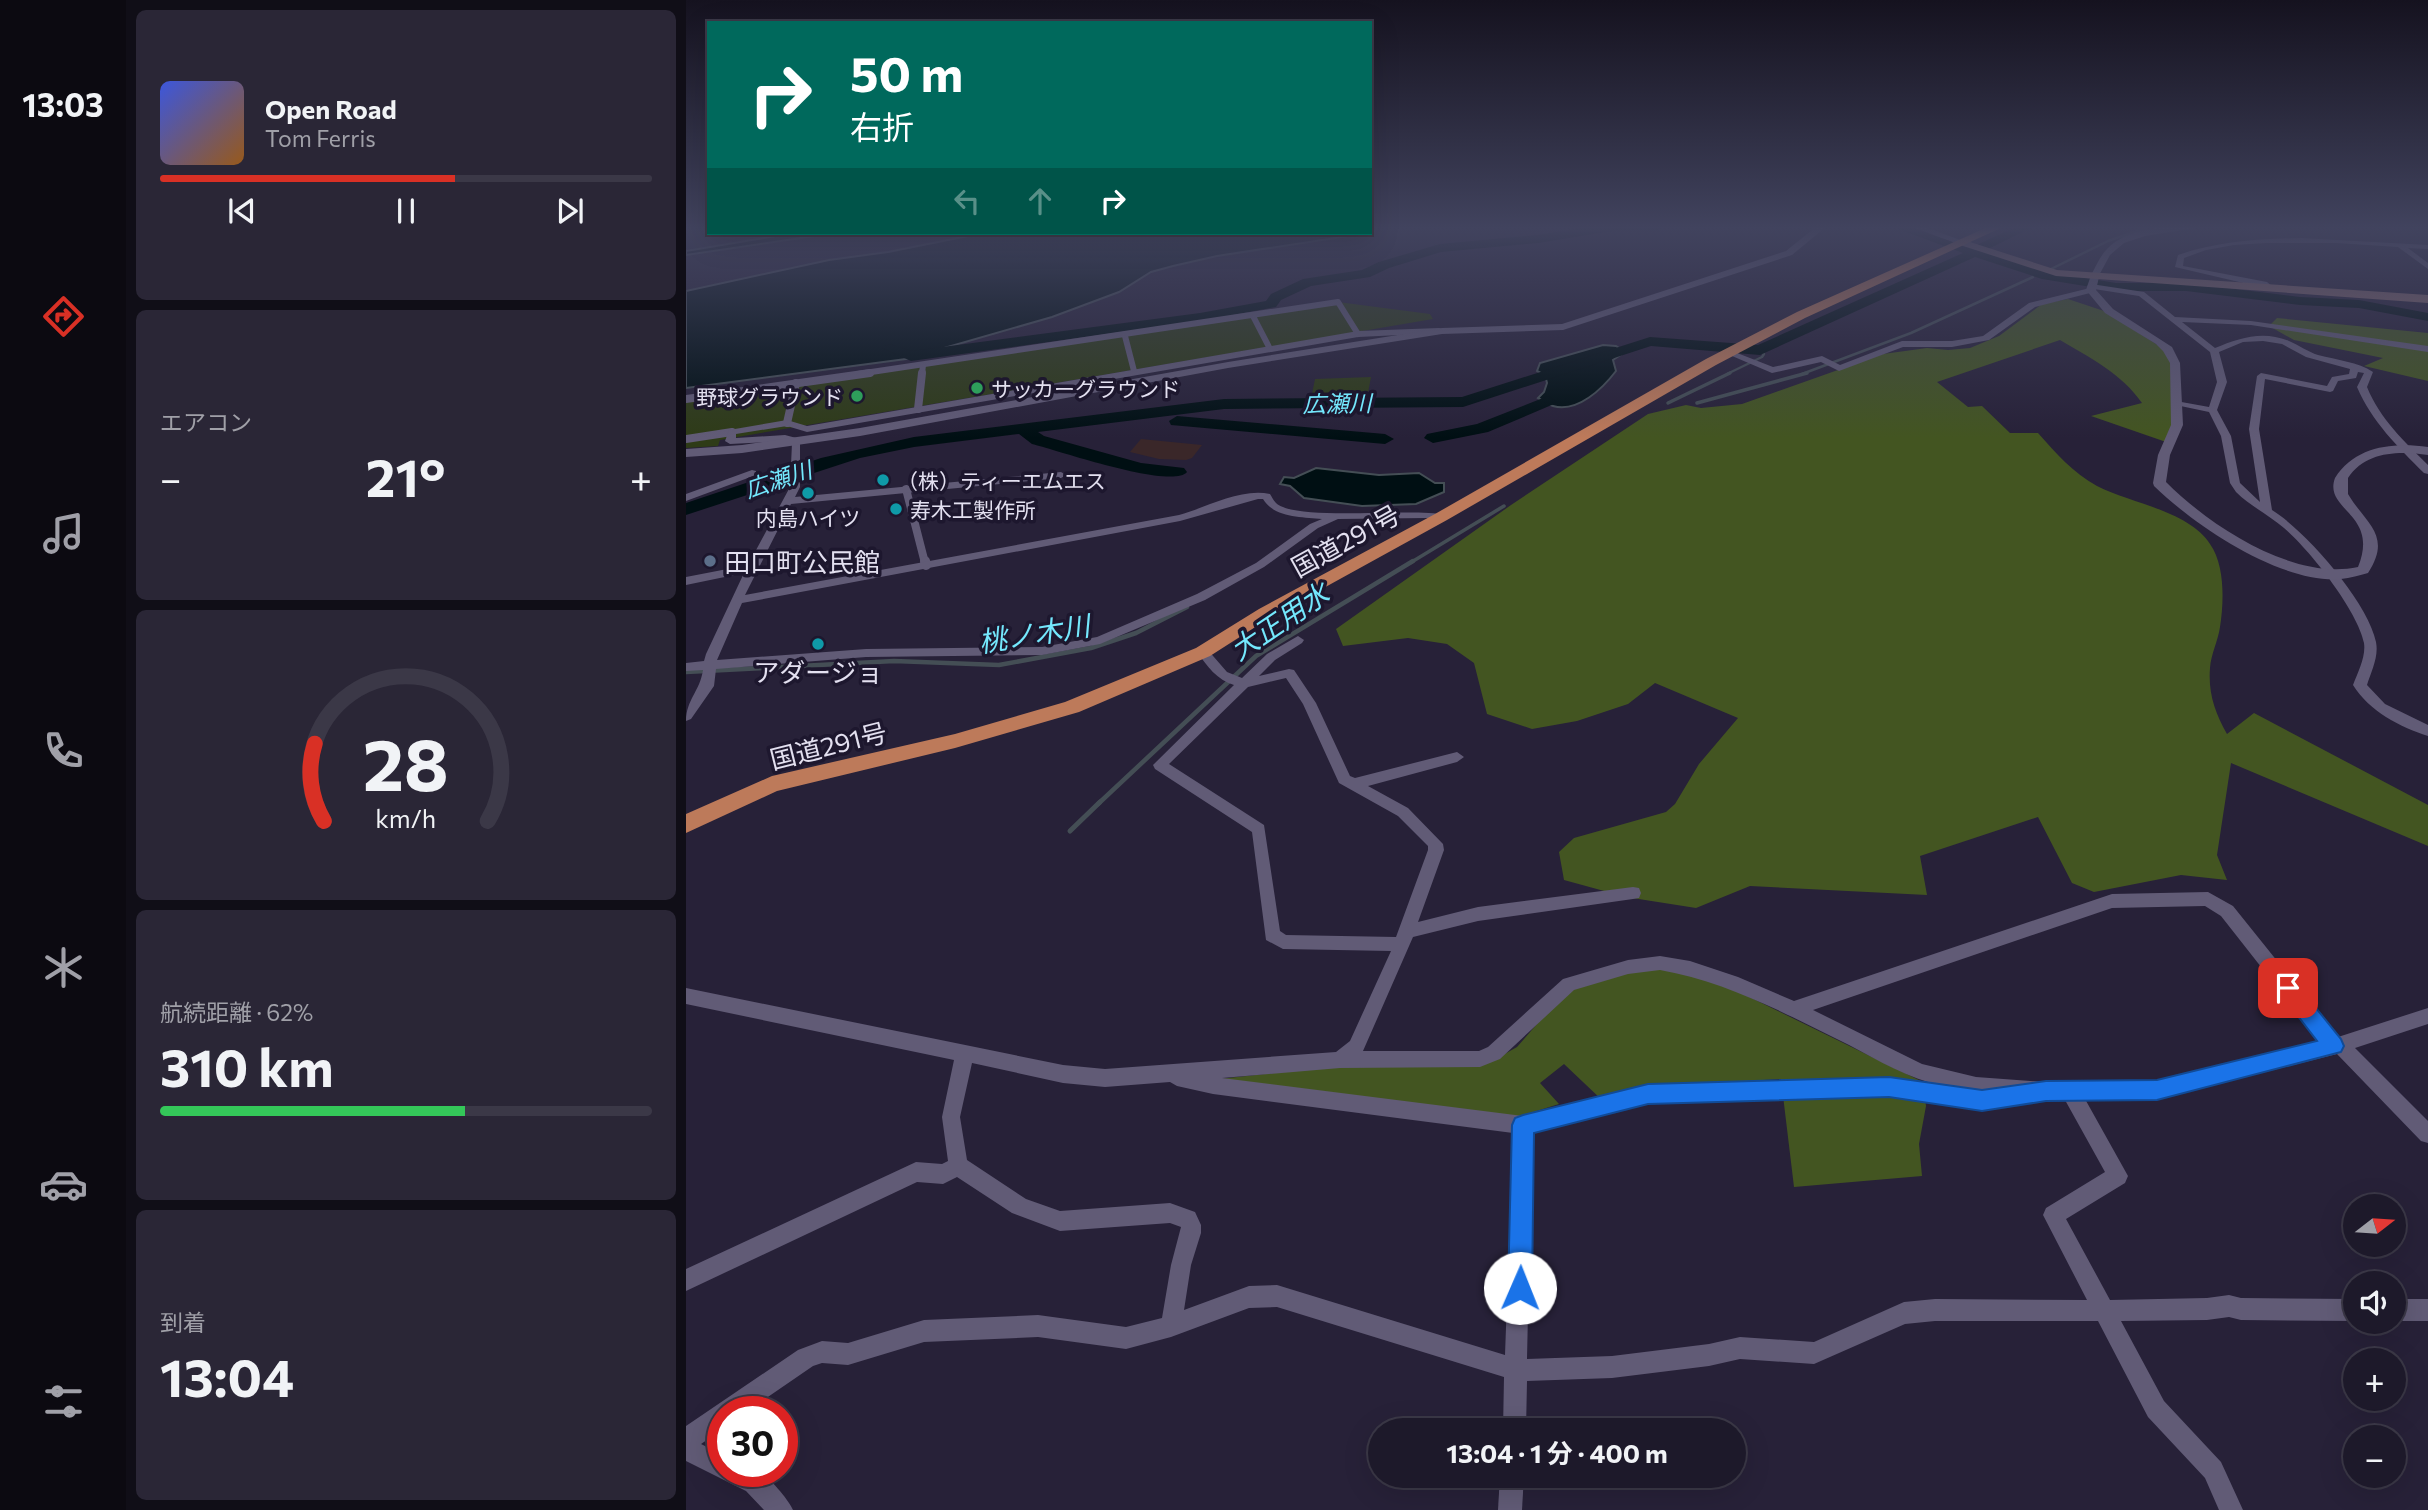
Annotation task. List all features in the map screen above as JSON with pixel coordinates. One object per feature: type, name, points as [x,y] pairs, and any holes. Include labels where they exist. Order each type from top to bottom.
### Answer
[{"type":"highway","name":"国道291号","points":[[686,824],[772,784],[955,741],[1061,711],[1127,687],[1203,652],[1265,613],[1741,355],[1801,315],[1844,296]]},
{"type":"main road","points":[[2392,296],[2428,301]]},
{"type":"street","points":[[686,439],[787,423],[807,429],[1358,334],[1481,328],[1536,329],[1571,325],[1657,296]]},
{"type":"street","points":[[1741,355],[1772,370],[1824,360],[1838,368],[1902,344],[1952,344],[1986,338],[2000,331],[2032,305],[2056,296]]},
{"type":"street","points":[[2100,296],[2109,312],[2168,349],[2175,363],[2177,425],[2159,475],[2159,483],[2169,495],[2197,517],[2279,562],[2312,573],[2334,575],[2363,570],[2371,544],[2370,530],[2341,494],[2339,483],[2342,476],[2356,460],[2369,453],[2405,448],[2428,451]]},
{"type":"street","points":[[2142,296],[2214,351],[2222,382],[2212,410]]},
{"type":"street","points":[[686,399],[1125,336],[1338,302],[1358,334]]},
{"type":"street","points":[[1253,316],[1270,349]]},
{"type":"street","points":[[2174,319],[2250,323],[2428,349]]},
{"type":"street","points":[[686,453],[860,432],[1228,365],[1442,331]]},
{"type":"street","points":[[1125,336],[1135,371]]},
{"type":"street","points":[[2214,351],[2241,340],[2263,338],[2290,344],[2309,355],[2356,366],[2369,372],[2362,387],[2364,394],[2386,429],[2428,471]]},
{"type":"street","points":[[918,409],[923,365]]},
{"type":"street","points":[[2267,510],[2254,429],[2261,376],[2330,389],[2335,379],[2353,376],[2356,366]]},
{"type":"street","points":[[787,423],[796,383]]},
{"type":"street","points":[[2176,404],[2212,410]]},
{"type":"street","points":[[2212,410],[2229,439],[2235,483],[2291,528],[2334,575],[2365,631],[2370,644],[2360,685],[2363,692],[2372,702],[2428,731]]},
{"type":"street","points":[[732,432],[730,441],[786,438],[797,441]]},
{"type":"street","points":[[686,716],[707,686],[712,659],[737,600],[794,487],[797,441]]},
{"type":"street","points":[[686,498],[752,473]]},
{"type":"street","points":[[786,501],[1061,475]]},
{"type":"street","points":[[906,489],[926,565]]},
{"type":"street","points":[[737,600],[1193,515],[1250,495],[1266,496],[1272,505],[1289,512],[1339,516],[1441,517]]},
{"type":"street","points":[[686,658],[1042,651],[1100,640],[1201,597],[1259,565],[1314,527],[1339,516]]},
{"type":"street","points":[[686,580],[752,568]]},
{"type":"street","points":[[1298,640],[1235,681],[1160,765],[1259,829],[1272,935],[1283,942],[1404,938],[1478,914],[1633,893]]},
{"type":"street","points":[[1203,652],[1235,681]]},
{"type":"street","points":[[686,667],[712,659]]},
{"type":"street","points":[[1235,681],[1289,673],[1309,702],[1344,779],[1402,812],[1435,844],[1436,850],[1404,938],[1356,1047],[1340,1060]]},
{"type":"street","points":[[1353,784],[1457,757]]},
{"type":"street","points":[[1794,1009],[2112,901],[2208,899],[2227,911],[2337,1045],[2428,1134]]},
{"type":"street","points":[[690,1002],[1063,1074],[1105,1078],[1340,1060],[1480,1059],[1494,1053],[1569,984],[1628,967],[1660,963],[1700,971],[1794,1009],[1919,1073],[1976,1086],[2071,1092],[2157,1090],[2337,1045],[2428,1016]]},
{"type":"street","points":[[965,1053],[951,1117],[958,1166],[1009,1202],[1051,1219],[1060,1221],[1170,1213],[1188,1219],[1191,1233],[1181,1265],[1171,1326]]},
{"type":"street","points":[[1159,1073],[1213,1085],[1523,1125],[1648,1094],[1889,1087],[1982,1101],[2046,1091]]},
{"type":"street","points":[[2071,1092],[2118,1176],[2053,1215],[2106,1310],[2156,1409],[2213,1470],[2231,1510]]},
{"type":"street","points":[[1515,1418],[1523,1125]]},
{"type":"street","points":[[686,1280],[916,1171],[943,1174],[958,1166]]},
{"type":"street","points":[[751,1396],[807,1358],[822,1352],[848,1354],[924,1331],[1038,1326],[1126,1338],[1171,1326],[1249,1297],[1277,1296],[1518,1370],[1612,1367],[1709,1356],[1740,1348],[1814,1353],[1904,1313],[1935,1310],[2207,1309],[2229,1306],[2241,1309],[2343,1310]]},
{"type":"street","points":[[2406,1310],[2428,1310]]},
{"type":"street","points":[[686,1440],[707,1426]]},
{"type":"street","points":[[686,1449],[707,1459]]},
{"type":"street","points":[[758,1487],[780,1510]]},
{"type":"street","points":[[1510,1510],[1511,1488]]},
{"type":"shaded area","points":[[686,296],[1107,296],[1052,317],[906,359],[686,388]]},
{"type":"shaded area","points":[[1603,345],[1616,346],[1625,352],[1613,360],[1616,371],[1589,398],[1572,406],[1562,407],[1538,398],[1547,383],[1545,375],[1537,371],[1540,363]]},
{"type":"shaded area","points":[[1141,439],[1202,445],[1192,458],[1186,460],[1159,459],[1130,452]]},
{"type":"shaded area","points":[[1316,468],[1379,475],[1419,473],[1435,483],[1444,483],[1444,492],[1416,504],[1362,506],[1304,498],[1290,486],[1280,484],[1284,477],[1294,478]]},
{"type":"green space","points":[[2068,299],[2104,311],[2164,349],[2171,363],[2172,424],[2169,443],[2091,416],[2142,403],[2115,375],[2060,340],[1937,382],[1968,407],[1982,406],[2010,433],[2038,433],[2088,481],[2174,516],[2200,533],[2215,553],[2221,573],[2221,617],[2211,663],[2210,686],[2213,702],[2227,734],[2254,713],[2428,805],[2428,846],[2231,763],[2217,855],[2227,880],[2181,875],[2094,892],[2072,883],[2038,817],[1920,856],[1927,895],[1750,886],[1696,908],[1626,897],[1564,880],[1559,852],[1574,838],[1666,812],[1675,804],[1699,764],[1738,718],[1655,683],[1628,704],[1577,721],[1532,729],[1487,714],[1474,663],[1447,644],[1408,638],[1343,646],[1336,629],[1511,505],[1648,414],[1686,405],[1701,408],[1742,404],[1883,354],[1927,348],[1970,348],[1999,336],[2042,304]]},
{"type":"green space","points":[[1338,302],[1430,314],[1433,319],[720,440],[718,446],[686,448],[686,398]]},
{"type":"green space","points":[[2277,318],[2428,333],[2428,381],[2364,366],[2383,358],[2294,340],[2269,326]]},
{"type":"green space","points":[[1371,377],[1368,393],[1312,394],[1315,379]]},
{"type":"green space","points":[[1658,969],[1690,972],[1731,988],[1923,1082],[1926,1106],[1919,1144],[1922,1176],[1794,1187],[1781,1079],[1663,1086],[1603,1101],[1564,1064],[1540,1083],[1559,1104],[1514,1118],[1219,1079],[1341,1066],[1494,1060],[1517,1047],[1557,1001],[1577,987],[1629,972]]},
{"type":"waterway","points":[[889,348],[911,356],[1200,317],[1271,304],[1277,296]]},
{"type":"waterway","name":"広瀬川","points":[[686,509],[827,462],[914,442],[1224,404],[1463,402],[1650,341],[1760,350],[1877,296]]},
{"type":"waterway","points":[[1802,374],[1911,333],[1991,296]]},
{"type":"waterway","points":[[2263,296],[2359,304],[2428,317]]},
{"type":"waterway","name":"大正用水","points":[[1727,374],[1762,357],[1764,354],[1760,350]]},
{"type":"waterway","name":"大正用水","points":[[1668,403],[1730,373]]},
{"type":"waterway","points":[[1697,403],[1807,373]]},
{"type":"waterway","points":[[1433,438],[1482,428],[1548,401]]},
{"type":"waterway","points":[[1177,421],[1385,439]]},
{"type":"waterway","points":[[1024,430],[1038,440],[1140,468],[1178,472]]},
{"type":"waterway","name":"大正用水","points":[[1410,563],[1504,506]]},
{"type":"waterway","name":"大正用水","points":[[1098,804],[1256,656],[1413,561]]},
{"type":"waterway","name":"桃ノ木川","points":[[686,672],[894,661],[999,665],[1091,648],[1136,633],[1187,607]]},
{"type":"waterway","name":"大正用水","points":[[1070,831],[1100,802]]},
{"type":"place","name":"サッカーグラウンド","points":[[977,388]]},
{"type":"place","name":"野球グラウンド","points":[[857,396]]},
{"type":"place","name":"（株）ティーエムエス","points":[[883,480]]},
{"type":"place","name":"内島ハイツ","points":[[808,493]]},
{"type":"place","name":"寿木工製作所","points":[[896,509]]},
{"type":"place","name":"田口町公民館","points":[[710,561]]},
{"type":"place","name":"アダージョ","points":[[818,644]]},
{"type":"route","points":[[1520,1288],[1523,1125],[1648,1094],[1889,1087],[1982,1101],[2046,1091],[2157,1090],[2334,1046],[2288,988]]}]
